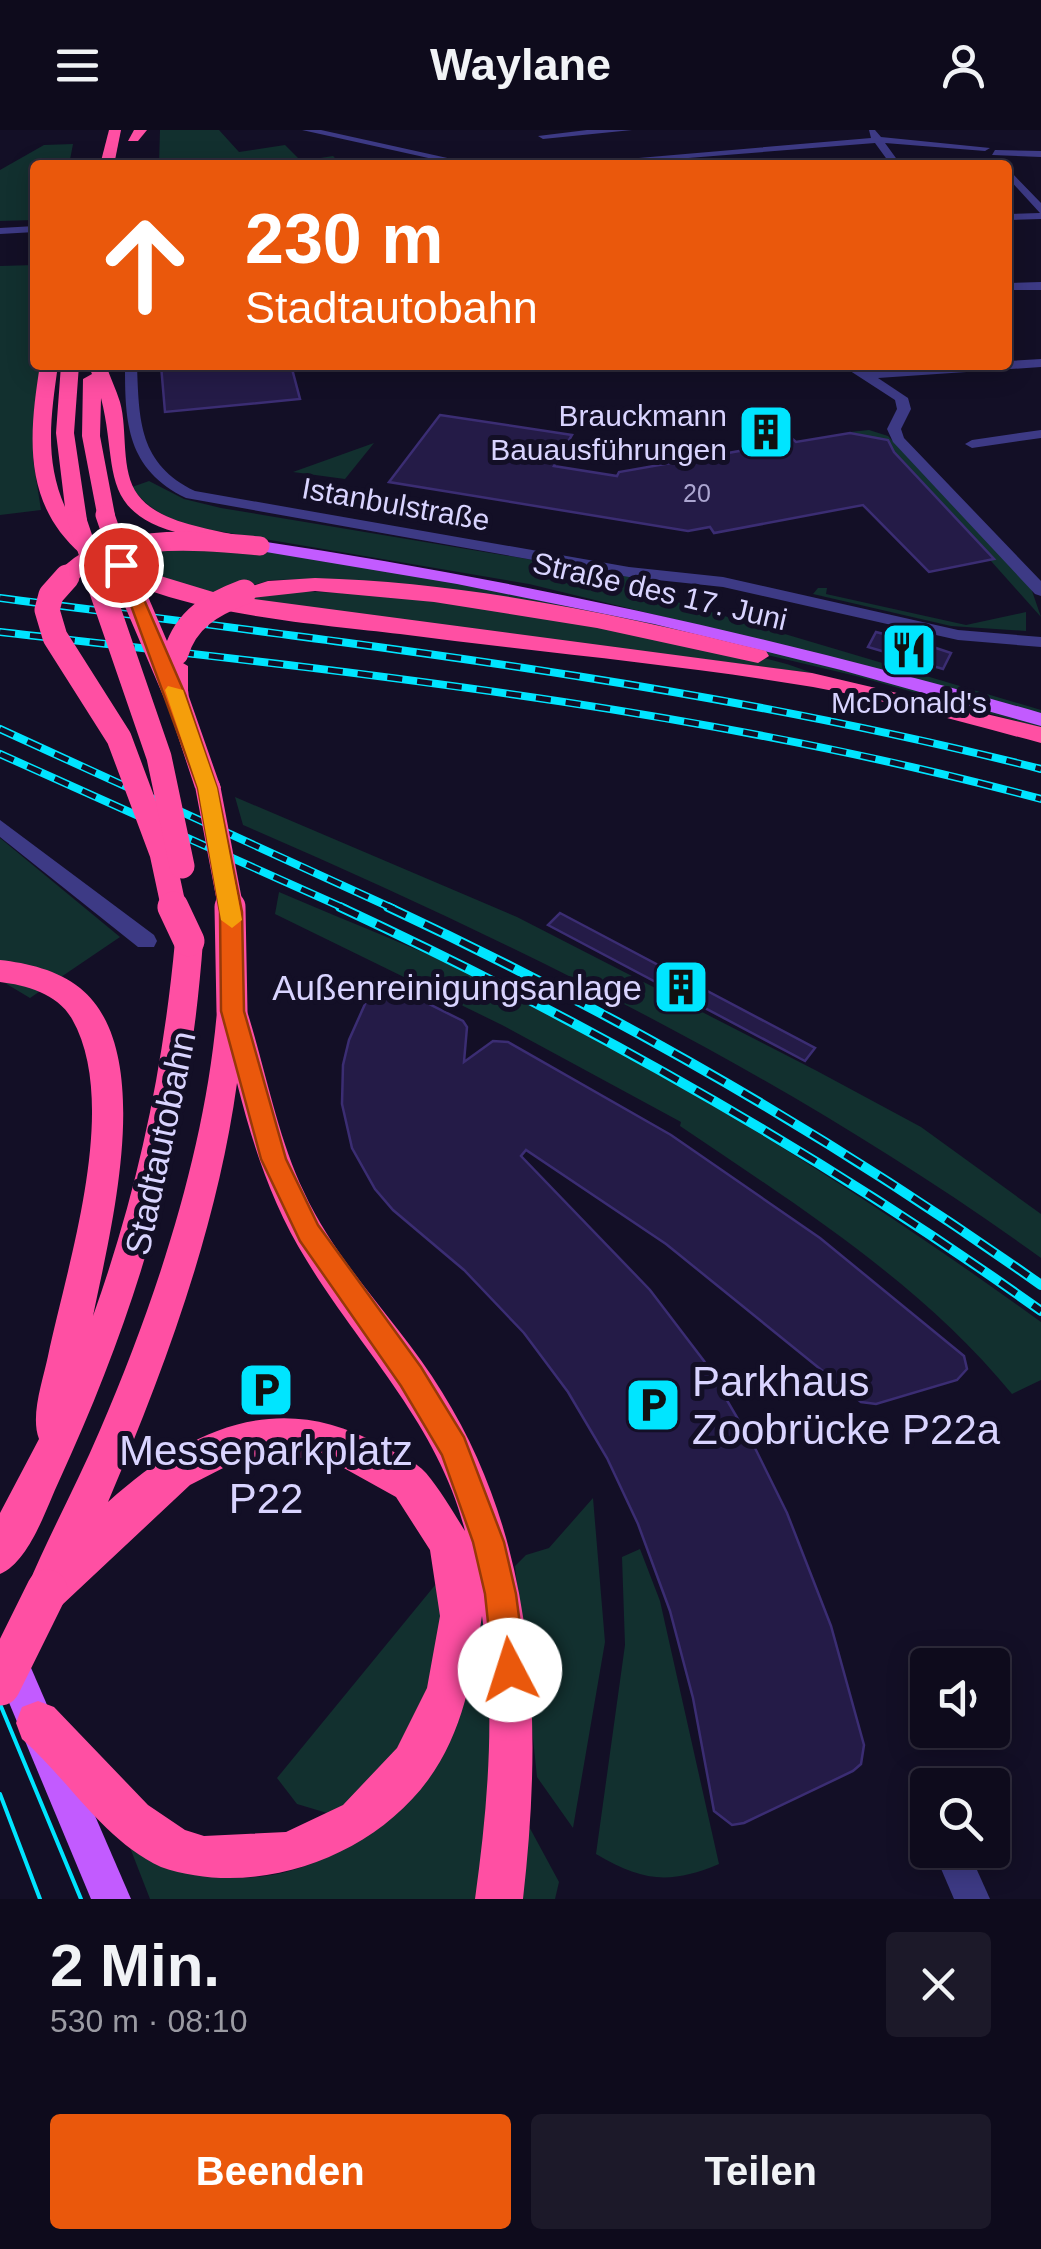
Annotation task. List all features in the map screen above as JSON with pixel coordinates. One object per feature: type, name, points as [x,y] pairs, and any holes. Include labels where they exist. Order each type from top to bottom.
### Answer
[{"type":"highway","points":[[107,160],[114,130]]},
{"type":"highway","points":[[47,370],[41,412],[43,489],[61,524],[117,568],[206,598],[828,683],[1041,733]]},
{"type":"highway","name":"Stadtautobahn","points":[[0,1554],[52,1453],[113,1314],[156,1182],[180,1062],[189,941],[184,880],[169,795],[77,520],[65,434],[70,370]]},
{"type":"highway","name":"Stadtautobahn","points":[[0,1685],[101,1478],[180,1272],[218,1116],[232,1011],[234,954],[224,863],[208,788],[176,694],[104,515],[91,436],[95,370]]},
{"type":"highway","points":[[97,370],[112,414],[119,474],[131,502],[167,525],[260,546]]},
{"type":"highway","points":[[189,941],[170,901],[162,853],[119,738],[49,625],[51,596],[86,562],[138,543],[183,539],[260,546]]},
{"type":"highway","points":[[176,694],[178,643],[206,609],[256,589],[321,584],[474,600],[676,638],[855,679],[1041,733]]},
{"type":"highway","points":[[0,971],[46,982],[76,1002],[96,1038],[102,1070],[100,1193],[57,1394],[52,1453]]},
{"type":"highway","points":[[232,1011],[274,1159],[291,1201],[454,1447],[473,1490],[481,1599],[513,1726],[499,1899]]},
{"type":"highway","points":[[47,1590],[189,1462],[218,1448],[297,1434],[369,1453],[414,1490],[481,1599]]},
{"type":"highway","points":[[38,1723],[70,1747],[119,1812],[152,1839],[204,1858],[284,1856],[327,1841],[363,1820],[414,1767],[440,1724],[481,1599]]},
{"type":"main road","name":"Straße des 17. Juni","points":[[260,546],[523,589],[859,669],[1041,720]]},
{"type":"main road","points":[[0,1642],[111,1899]]},
{"type":"street","points":[[306,130],[450,160]]},
{"type":"street","points":[[319,133],[334,130]]},
{"type":"street","points":[[530,130],[598,160]]},
{"type":"street","points":[[542,136],[627,130]]},
{"type":"street","points":[[869,130],[893,160]]},
{"type":"street","points":[[970,130],[995,157]]},
{"type":"street","points":[[628,160],[880,140],[995,157],[1041,154]]},
{"type":"street","points":[[1012,177],[1041,213]]},
{"type":"street","points":[[1012,217],[1041,213]]},
{"type":"street","points":[[0,231],[30,229]]},
{"type":"street","points":[[1012,288],[1041,286]]},
{"type":"street","points":[[1012,365],[1041,363]]},
{"type":"street","name":"Istanbulstraße","points":[[131,370],[135,410],[148,466],[156,476],[191,495],[629,572],[739,585],[958,634],[1041,642]]},
{"type":"street","points":[[856,370],[888,388],[903,402],[894,426],[898,439],[1041,590]]},
{"type":"street","points":[[865,375],[938,370]]},
{"type":"street","points":[[972,444],[1041,434]]},
{"type":"street","points":[[0,827],[146,941]]},
{"type":"street","points":[[958,1868],[972,1899]]},
{"type":"green space","points":[[160,130],[219,130],[239,152],[285,145],[300,160],[159,160]]},
{"type":"green space","points":[[73,144],[70,160],[30,160],[30,220],[0,221],[0,170],[44,145]]},
{"type":"green space","points":[[30,265],[30,370],[42,370],[33,459],[41,510],[0,515],[0,266]]},
{"type":"green space","points":[[869,430],[888,436],[1031,588],[1041,617],[882,439],[850,432]]},
{"type":"green space","points":[[374,443],[345,479],[293,472]]},
{"type":"green space","points":[[149,481],[184,499],[221,508],[659,581],[677,602],[1041,710],[1041,715],[862,665],[529,584],[194,527],[159,512],[132,487]]},
{"type":"green space","points":[[129,550],[265,550],[461,581],[753,647],[1041,728],[856,676],[678,634],[320,579],[271,580],[214,596],[139,573]]},
{"type":"green space","points":[[818,588],[827,588],[826,594],[966,625],[1026,612],[1026,631],[951,626],[813,594]]},
{"type":"green space","points":[[273,591],[414,599],[508,612],[731,651],[812,673],[238,600]]},
{"type":"green space","points":[[235,797],[517,917],[921,1127],[1041,1214],[1041,1258],[850,1131],[654,1020],[452,919],[243,825]]},
{"type":"green space","points":[[0,838],[120,937],[30,998],[0,980]]},
{"type":"green space","points":[[279,892],[436,958],[528,1002],[726,1113],[854,1193],[1041,1322],[1041,1380],[1012,1394],[976,1354],[898,1282],[813,1217],[680,1126],[681,1122],[502,1025],[275,914]]},
{"type":"green space","points":[[593,1498],[605,1642],[573,1828],[537,1777],[515,1566],[526,1555],[549,1548]]},
{"type":"green space","points":[[640,1549],[660,1601],[719,1864],[670,1877],[642,1875],[596,1854],[625,1645],[622,1557]]},
{"type":"green space","points":[[470,1576],[497,1642],[485,1899],[150,1899],[129,1845],[197,1873],[264,1876],[327,1857],[389,1816]]},
{"type":"green space","points":[[436,1584],[449,1643],[401,1756],[337,1816],[297,1804],[277,1778]]},
{"type":"green space","points":[[526,1821],[559,1882],[555,1899],[514,1899]]},
{"type":"building","points":[[161,370],[292,370],[300,399],[165,412]]},
{"type":"building","points":[[440,415],[572,435],[554,466],[617,476],[619,472],[762,447],[746,430],[776,425],[796,442],[850,433],[888,440],[894,452],[994,559],[929,572],[863,505],[714,533],[710,527],[688,531],[389,482]]},
{"type":"building","name":"McDonald's","points":[[876,632],[951,653],[943,669],[868,647]]},
{"type":"building","name":"Außenreinigungsanlage","points":[[560,913],[815,1048],[805,1061],[548,925]]},
{"type":"building","name":"Parkhaus Zoobrücke P22a","points":[[379,986],[393,986],[463,1021],[467,1027],[464,1062],[493,1041],[508,1042],[671,1135],[820,1238],[964,1356],[967,1369],[957,1380],[876,1404],[861,1402],[666,1244],[526,1150],[521,1156],[650,1290],[704,1361],[755,1448],[787,1513],[831,1626],[864,1745],[861,1764],[853,1771],[744,1823],[732,1825],[714,1811],[693,1698],[670,1611],[638,1524],[607,1458],[568,1392],[524,1333],[464,1270],[393,1210],[375,1189],[352,1148],[342,1104],[343,1065],[349,1040],[369,995]]},
{"type":"tram line","points":[[0,1704],[81,1899]]},
{"type":"tram line","points":[[0,1794],[40,1899]]},
{"type":"railway","points":[[0,598],[393,649],[653,689],[783,712],[1041,769]]},
{"type":"railway","points":[[0,632],[394,678],[654,716],[912,767],[1041,799]]},
{"type":"railway","points":[[0,729],[394,909]]},
{"type":"railway","points":[[0,754],[346,909]]},
{"type":"railway","points":[[340,907],[523,996],[700,1093],[873,1197],[1041,1311]]},
{"type":"railway","points":[[388,907],[558,991],[724,1081],[884,1179],[1041,1285]]},
{"type":"slow traffic","points":[[174,690],[208,788],[232,920]]},
{"type":"place","name":"Brauckmann Bauausführungen","points":[[766,432]]},
{"type":"place","name":"McDonald's","points":[[909,650]]},
{"type":"place","name":"Außenreinigungsanlage","points":[[681,987]]},
{"type":"place","name":"Messeparkplatz P22","points":[[266,1390]]},
{"type":"place","name":"Parkhaus Zoobrücke P22a","points":[[653,1405]]},
{"type":"route","points":[[121,565],[176,694],[208,788],[231,912],[232,1011],[274,1159],[309,1233],[411,1376],[454,1447],[489,1542],[501,1594],[510,1670]]}]
